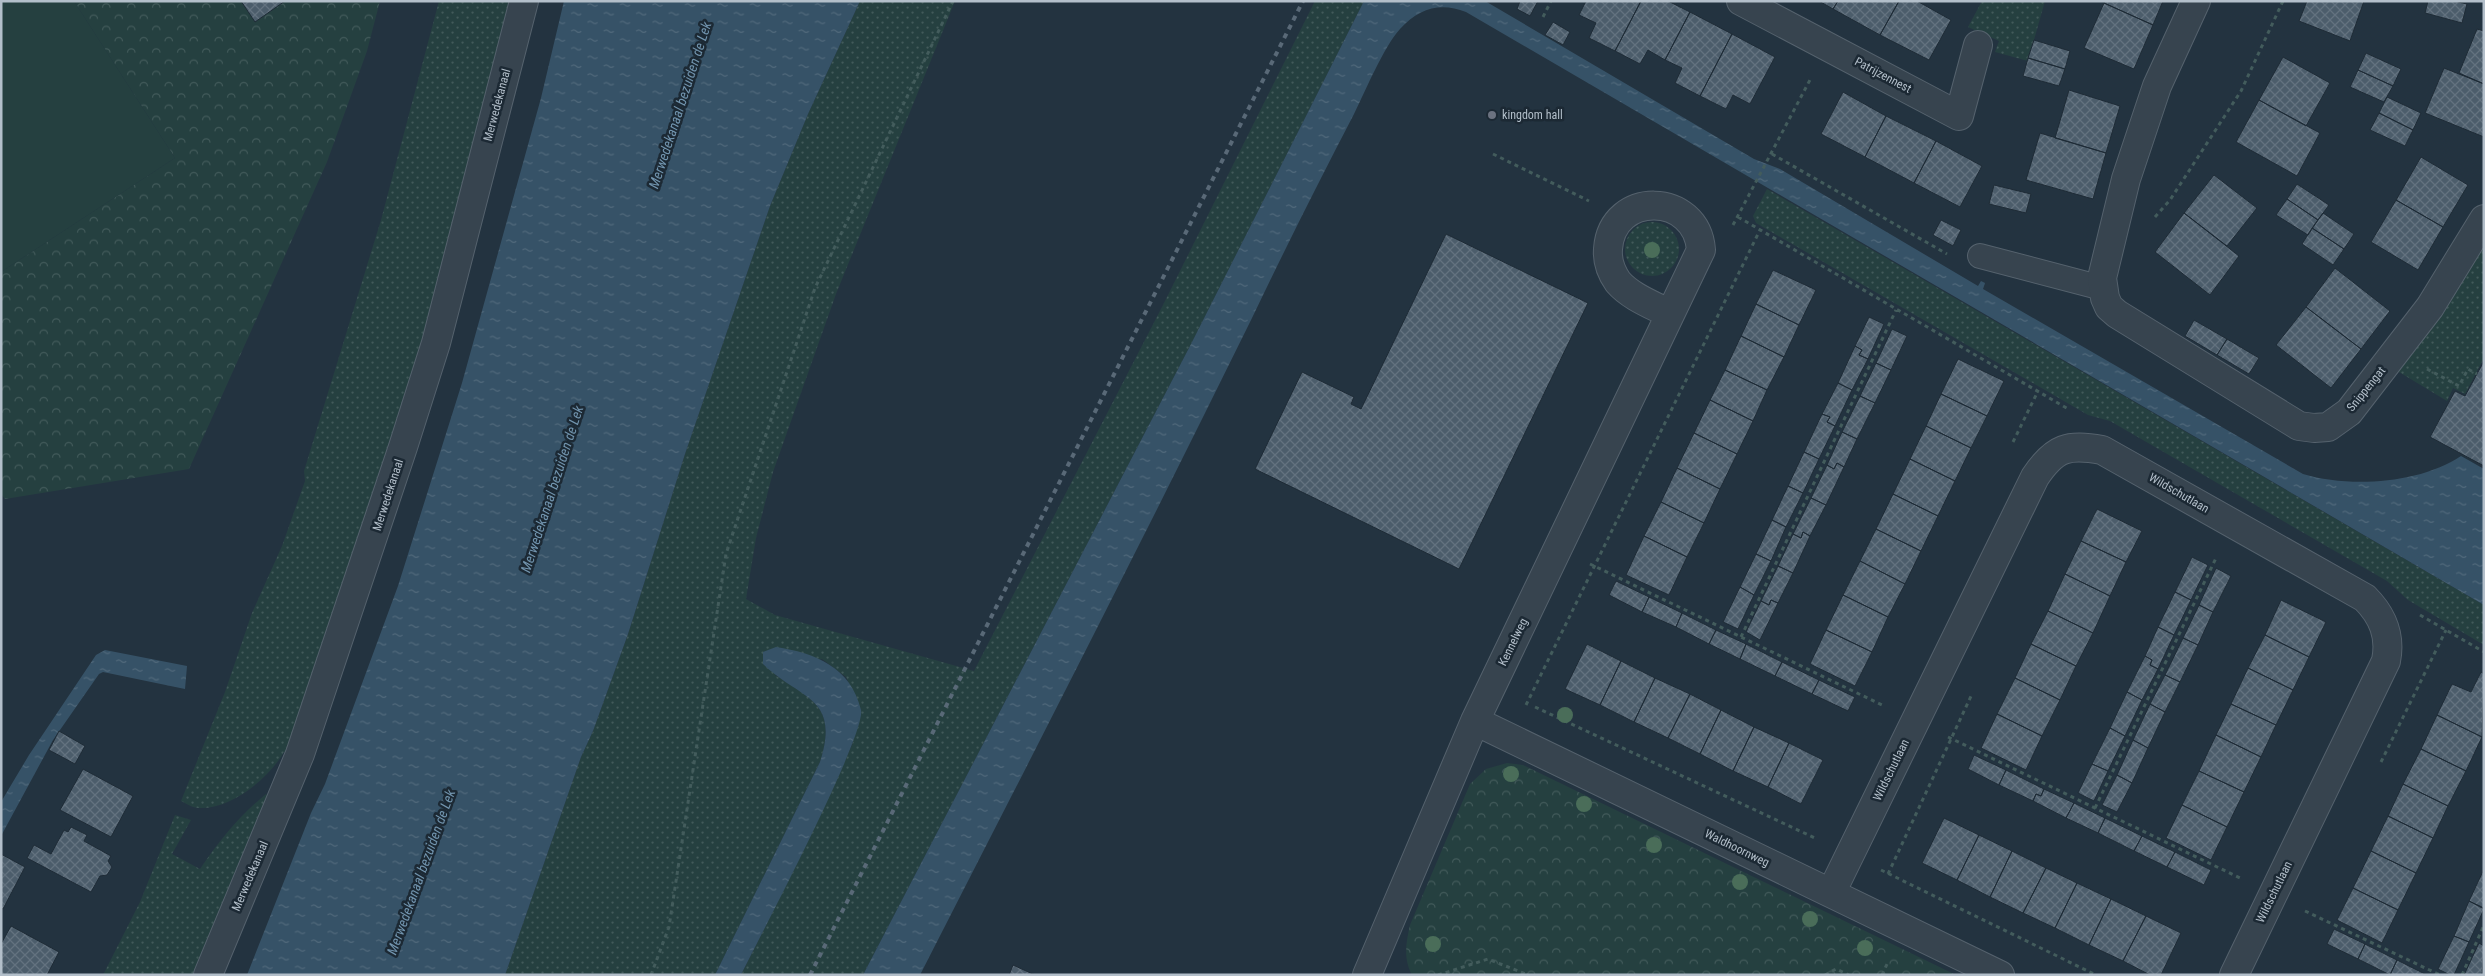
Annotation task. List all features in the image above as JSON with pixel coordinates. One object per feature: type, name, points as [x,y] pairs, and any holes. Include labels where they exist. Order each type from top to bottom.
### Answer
[{"type":"street","name":"Merwedekanaal","points":[[208,975],[300,754],[404,447],[436,342],[524,1]]},
{"type":"street","name":"Patrijzennest","points":[[1741,1],[1959,116],[1978,45]]},
{"type":"street","points":[[2102,288],[2105,266],[2132,162],[2157,86],[2196,1]]},
{"type":"street","name":"Snippengat","points":[[2102,288],[2109,306],[2117,314],[2299,426],[2328,427],[2339,420],[2355,405],[2430,307],[2484,219]]},
{"type":"street","name":"Kennelweg","points":[[1367,975],[1475,721],[1670,314]]},
{"type":"street","name":"Wildschutlaan","points":[[1830,893],[2035,477],[2053,454],[2075,446],[2102,450],[2116,456],[2365,598],[2380,616],[2387,635],[2386,661],[2234,975]]},
{"type":"street","name":"Waldhoornweg","points":[[1475,721],[2000,975]]},
{"type":"lane","points":[[1980,256],[2102,288]]},
{"type":"path","points":[[651,975],[669,927],[726,554],[816,288],[953,1]]},
{"type":"path","points":[[1543,17],[1551,1]]},
{"type":"path","points":[[2152,220],[2170,200],[2241,91],[2283,1]]},
{"type":"path","points":[[1741,210],[1828,46]]},
{"type":"path","points":[[1493,154],[1590,201]]},
{"type":"path","points":[[1772,154],[1950,255],[1980,256]]},
{"type":"path","points":[[1738,217],[2082,418],[2086,447]]},
{"type":"path","points":[[1509,738],[1596,566],[1760,230]]},
{"type":"path","points":[[1741,637],[1896,309]]},
{"type":"path","points":[[2395,352],[2459,386],[2468,369],[2477,374]]},
{"type":"path","points":[[2095,808],[2233,523]]},
{"type":"path","points":[[1559,548],[2440,975]]},
{"type":"path","points":[[2380,616],[2402,605],[2484,652]]},
{"type":"path","points":[[1492,686],[1849,855],[2096,975]]},
{"type":"path","points":[[2462,975],[2484,925]]},
{"type":"path","points":[[1438,975],[1488,959],[1528,975]]},
{"type":"path","points":[[1825,975],[1836,969],[1849,975]]},
{"type":"green space","points":[[1,1],[74,1],[175,158],[1,272]]},
{"type":"green space","points":[[74,1],[380,1],[367,51],[327,162],[189,469],[5,499],[1,494],[1,272],[175,158]]},
{"type":"green space","points":[[439,1],[517,1],[474,176],[386,469],[290,751],[284,752],[259,782],[236,798],[211,807],[193,807],[181,801],[225,692],[252,613],[282,546],[305,481],[304,471],[381,220]]},
{"type":"green space","points":[[860,1],[955,1],[836,294],[773,472],[756,538],[746,599],[775,615],[974,671],[1163,305],[1315,1],[1364,1],[1190,346],[863,975],[741,975],[803,851],[852,745],[861,711],[846,677],[822,659],[775,675],[801,692],[819,708],[824,718],[826,730],[825,744],[820,762],[715,975],[505,975],[581,757],[593,731],[628,634],[685,454],[770,206],[808,114]]},
{"type":"green space","points":[[1982,1],[2045,1],[2028,61],[1995,52],[1999,41],[1968,27]]},
{"type":"green space","points":[[1767,189],[2484,605],[2484,645],[2408,600],[2387,581],[2110,421],[2088,415],[1756,223],[1753,216]]},
{"type":"green space","points":[[1652,222],[1671,230],[1679,249],[1671,268],[1652,276],[1633,268],[1625,249],[1633,230]]},
{"type":"green space","points":[[2484,246],[2484,358],[2465,394],[2453,388],[2447,401],[2394,369]]},
{"type":"green space","points":[[1507,763],[1523,765],[1956,975],[1412,975],[1406,956],[1410,925],[1470,784],[1486,769]]},
{"type":"green space","points":[[266,794],[268,796],[245,865],[193,975],[103,975],[140,902],[175,815],[191,820],[172,854],[200,869],[230,829]]},
{"type":"water","name":"Merwedekanaal bezuiden de Lek","points":[[564,1],[860,1],[808,114],[770,206],[685,454],[628,634],[593,731],[581,757],[505,975],[247,975],[311,813],[325,784],[398,586],[462,383],[541,98]]},
{"type":"water","points":[[1364,1],[1485,1],[1754,159],[1780,169],[1978,286],[1981,281],[1985,283],[1983,289],[2303,474],[2341,481],[2384,481],[2425,473],[2461,456],[2484,469],[2484,605],[1466,12],[1448,7],[1439,7],[1423,12],[1407,22],[1394,37],[1381,58],[1129,565],[920,975],[863,975],[1190,346]]},
{"type":"water","points":[[776,647],[817,658],[840,673],[856,695],[861,710],[858,727],[830,796],[741,975],[715,975],[820,762],[825,740],[825,724],[821,711],[803,693],[763,664],[763,652]]},
{"type":"water","points":[[105,650],[187,666],[185,689],[103,672],[99,674],[53,740],[1,836],[1,802],[29,755],[96,655]]},
{"type":"building","points":[[241,1],[285,1],[255,22]]},
{"type":"building","points":[[1520,1],[1538,1],[1530,16],[1517,9]]},
{"type":"building","points":[[1586,1],[1641,1],[1615,51],[1589,38],[1596,23],[1579,15]]},
{"type":"building","points":[[1641,1],[1668,1],[1690,12],[1665,60],[1648,50],[1640,64],[1615,51]]},
{"type":"building","points":[[1819,1],[1838,1],[1833,9]]},
{"type":"building","points":[[1838,1],[1899,1],[1880,35],[1833,9]]},
{"type":"building","points":[[1899,1],[1917,1],[1951,20],[1929,60],[1880,35]]},
{"type":"building","points":[[2105,1],[2163,1],[2153,25],[2104,3]]},
{"type":"building","points":[[2307,1],[2364,1],[2350,41],[2299,21]]},
{"type":"building","points":[[2428,1],[2454,1],[2467,4],[2462,23],[2425,13]]},
{"type":"building","points":[[2104,3],[2153,25],[2134,69],[2084,48]]},
{"type":"building","points":[[1690,12],[1732,34],[1700,96],[1675,83],[1682,68],[1665,60]]},
{"type":"building","points":[[1553,22],[1570,32],[1563,45],[1545,35]]},
{"type":"building","points":[[2477,29],[2484,31],[2484,84],[2459,73]]},
{"type":"building","points":[[1732,34],[1775,57],[1750,104],[1733,95],[1726,109],[1700,96]]},
{"type":"building","points":[[2034,40],[2070,51],[2065,69],[2028,58]]},
{"type":"building","points":[[2366,53],[2401,69],[2393,86],[2358,70]]},
{"type":"building","points":[[2283,57],[2330,83],[2306,126],[2259,100]]},
{"type":"building","points":[[2028,58],[2065,69],[2059,86],[2023,76]]},
{"type":"building","points":[[2444,68],[2484,84],[2484,137],[2425,113]]},
{"type":"building","points":[[2358,70],[2393,86],[2384,102],[2350,87]]},
{"type":"building","points":[[2069,90],[2120,106],[2106,153],[2055,138]]},
{"type":"building","points":[[1843,92],[1886,116],[1865,157],[1821,134]]},
{"type":"building","points":[[2387,97],[2421,113],[2413,130],[2379,113]]},
{"type":"building","points":[[2259,100],[2320,133],[2297,176],[2236,142]]},
{"type":"building","points":[[2379,113],[2413,130],[2405,146],[2370,130]]},
{"type":"building","points":[[1886,116],[1936,141],[1914,183],[1865,157]]},
{"type":"building","points":[[2040,133],[2106,153],[2093,199],[2026,180]]},
{"type":"building","points":[[1936,141],[1982,166],[1960,207],[1914,183]]},
{"type":"building","points":[[2421,157],[2468,185],[2443,227],[2396,200]]},
{"type":"building","points":[[2214,175],[2257,208],[2227,246],[2184,213]]},
{"type":"building","points":[[2297,184],[2329,205],[2318,220],[2287,199]]},
{"type":"building","points":[[1994,185],[2031,194],[2026,213],[1989,204]]},
{"type":"building","points":[[2287,199],[2318,220],[2308,235],[2276,215]]},
{"type":"building","points":[[2396,200],[2443,227],[2418,270],[2371,242]]},
{"type":"building","points":[[2184,213],[2239,256],[2210,295],[2155,252]]},
{"type":"building","points":[[2323,213],[2354,234],[2344,249],[2312,228]]},
{"type":"building","points":[[1941,220],[1961,230],[1953,246],[1933,235]]},
{"type":"building","points":[[2312,228],[2344,249],[2333,265],[2302,244]]},
{"type":"building","points":[[1446,234],[1588,303],[1459,569],[1255,469],[1302,372],[1354,397],[1351,404],[1361,409]]},
{"type":"building","points":[[2335,268],[2390,311],[2361,349],[2306,307]]},
{"type":"building","points":[[1773,270],[1816,290],[1799,325],[1756,304]]},
{"type":"building","points":[[1756,304],[1799,325],[1784,357],[1741,336]]},
{"type":"building","points":[[2306,307],[2361,349],[2331,388],[2276,345]]},
{"type":"building","points":[[1869,317],[1884,324],[1868,359],[1859,355],[1862,350],[1855,346]]},
{"type":"building","points":[[2194,320],[2227,339],[2217,355],[2185,336]]},
{"type":"building","points":[[1892,329],[1907,336],[1891,370],[1876,363]]},
{"type":"building","points":[[1741,336],[1784,357],[1767,390],[1725,370]]},
{"type":"building","points":[[2227,339],[2259,358],[2249,374],[2217,355]]},
{"type":"building","points":[[1855,346],[1862,350],[1859,355],[1868,359],[1852,390],[1838,383]]},
{"type":"building","points":[[1958,359],[2004,381],[1987,416],[1941,394]]},
{"type":"building","points":[[2484,361],[2484,466],[2430,437],[2455,391],[2465,396]]},
{"type":"building","points":[[1876,363],[1891,370],[1875,403],[1860,396]]},
{"type":"building","points":[[1725,370],[1767,390],[1753,421],[1710,400]]},
{"type":"building","points":[[1838,383],[1852,390],[1835,426],[1827,422],[1830,417],[1822,414]]},
{"type":"building","points":[[1941,394],[1987,416],[1971,448],[1926,426]]},
{"type":"building","points":[[1860,396],[1875,403],[1857,439],[1842,432]]},
{"type":"building","points":[[1710,400],[1753,421],[1737,454],[1694,433]]},
{"type":"building","points":[[1822,414],[1830,417],[1827,422],[1835,426],[1819,459],[1804,452]]},
{"type":"building","points":[[1926,426],[1971,448],[1955,481],[1910,459]]},
{"type":"building","points":[[1842,432],[1857,439],[1844,467],[1837,463],[1834,469],[1827,465]]},
{"type":"building","points":[[1694,433],[1737,454],[1720,489],[1677,468]]},
{"type":"building","points":[[1804,452],[1819,459],[1803,493],[1788,486]]},
{"type":"building","points":[[1910,459],[1955,481],[1938,516],[1893,494]]},
{"type":"building","points":[[1837,463],[1844,467],[1826,505],[1811,498],[1827,465],[1834,469]]},
{"type":"building","points":[[1677,468],[1720,489],[1704,523],[1661,502]]},
{"type":"building","points":[[1788,486],[1803,493],[1786,527],[1772,520]]},
{"type":"building","points":[[1893,494],[1938,516],[1921,551],[1876,529]]},
{"type":"building","points":[[1811,498],[1826,505],[1810,536],[1803,532],[1801,538],[1793,534]]},
{"type":"building","points":[[1661,502],[1704,523],[1687,557],[1644,536]]},
{"type":"building","points":[[2097,509],[2142,531],[2126,562],[2081,541]]},
{"type":"building","points":[[1772,520],[1786,527],[1771,561],[1756,554]]},
{"type":"building","points":[[1876,529],[1921,551],[1905,584],[1860,561]]},
{"type":"building","points":[[1803,532],[1810,536],[1793,573],[1778,566],[1793,534],[1801,538]]},
{"type":"building","points":[[1644,536],[1687,557],[1669,595],[1626,575]]},
{"type":"building","points":[[2081,541],[2126,562],[2110,596],[2065,574]]},
{"type":"building","points":[[1756,554],[1771,561],[1754,595],[1740,587]]},
{"type":"building","points":[[2192,557],[2208,565],[2191,600],[2175,592]]},
{"type":"building","points":[[1860,561],[1905,584],[1888,617],[1843,595]]},
{"type":"building","points":[[1778,566],[1793,573],[1778,603],[1771,600],[1769,605],[1761,601]]},
{"type":"building","points":[[2216,568],[2231,576],[2213,612],[2199,605]]},
{"type":"building","points":[[2065,574],[2110,596],[2093,633],[2048,611]]},
{"type":"building","points":[[1616,581],[1649,597],[1642,612],[1609,595]]},
{"type":"building","points":[[1740,587],[1754,595],[1738,629],[1723,622]]},
{"type":"building","points":[[2175,592],[2191,600],[2174,635],[2158,627]]},
{"type":"building","points":[[1843,595],[1888,617],[1872,652],[1826,630]]},
{"type":"building","points":[[1649,597],[1682,613],[1676,627],[1642,612]]},
{"type":"building","points":[[1771,600],[1778,603],[1760,640],[1746,632],[1761,601],[1769,605]]},
{"type":"building","points":[[2281,600],[2326,622],[2309,657],[2265,635]]},
{"type":"building","points":[[2199,605],[2213,612],[2198,645],[2183,638]]},
{"type":"building","points":[[2048,611],[2093,633],[2076,666],[2031,644]]},
{"type":"building","points":[[1682,613],[1716,630],[1709,644],[1676,627]]},
{"type":"building","points":[[2158,627],[2174,635],[2158,669],[2150,665],[2152,660],[2145,656]]},
{"type":"building","points":[[1716,630],[1746,644],[1740,659],[1709,644]]},
{"type":"building","points":[[1826,630],[1872,652],[1855,686],[1810,664]]},
{"type":"building","points":[[2265,635],[2309,657],[2293,690],[2248,668]]},
{"type":"building","points":[[2183,638],[2198,645],[2180,682],[2165,675]]},
{"type":"building","points":[[1587,644],[1621,661],[1600,705],[1565,689]]},
{"type":"building","points":[[1746,644],[1782,662],[1775,676],[1740,659]]},
{"type":"building","points":[[2031,644],[2076,666],[2060,700],[2015,678]]},
{"type":"building","points":[[2145,656],[2152,660],[2150,665],[2158,669],[2142,700],[2127,692]]},
{"type":"building","points":[[1621,661],[1655,678],[1634,722],[1600,705]]},
{"type":"building","points":[[1782,662],[1819,680],[1812,694],[1775,676]]},
{"type":"building","points":[[2248,668],[2293,690],[2276,725],[2231,704]]},
{"type":"building","points":[[2481,672],[2484,674],[2482,737],[2437,715],[2452,684],[2471,692]]},
{"type":"building","points":[[2165,675],[2180,682],[2165,712],[2150,704]]},
{"type":"building","points":[[1655,678],[1690,694],[1668,738],[1634,722]]},
{"type":"building","points":[[2015,678],[2060,700],[2042,736],[1997,714]]},
{"type":"building","points":[[1819,680],[1855,697],[1848,711],[1812,694]]},
{"type":"building","points":[[2127,692],[2142,700],[2125,736],[2110,728]]},
{"type":"building","points":[[1690,694],[1721,710],[1700,754],[1668,738]]},
{"type":"building","points":[[2150,704],[2165,712],[2148,748],[2133,740]]},
{"type":"building","points":[[2231,704],[2276,725],[2261,757],[2216,735]]},
{"type":"building","points":[[1721,710],[1754,727],[1733,771],[1700,754]]},
{"type":"building","points":[[1997,714],[2042,736],[2026,770],[1981,748]]},
{"type":"building","points":[[2437,715],[2482,737],[2466,771],[2421,749]]},
{"type":"building","points":[[1754,727],[1789,743],[1768,787],[1733,771]]},
{"type":"building","points":[[2110,728],[2125,736],[2108,771],[2092,764]]},
{"type":"building","points":[[59,731],[85,746],[75,764],[49,750]]},
{"type":"building","points":[[2216,735],[2261,757],[2244,792],[2199,771]]},
{"type":"building","points":[[2133,740],[2148,748],[2132,783],[2117,775]]},
{"type":"building","points":[[1789,743],[1823,760],[1801,804],[1768,787]]},
{"type":"building","points":[[2421,749],[2466,771],[2448,806],[2403,784]]},
{"type":"building","points":[[1974,755],[2006,770],[1999,785],[1968,769]]},
{"type":"building","points":[[2092,764],[2108,771],[2094,801],[2078,793]]},
{"type":"building","points":[[83,769],[133,796],[111,837],[60,810]]},
{"type":"building","points":[[2006,770],[2044,789],[2041,796],[2036,794],[2033,801],[1999,785]]},
{"type":"building","points":[[2199,771],[2244,792],[2227,827],[2182,805]]},
{"type":"building","points":[[2117,775],[2132,783],[2117,812],[2102,805]]},
{"type":"building","points":[[2403,784],[2448,806],[2433,838],[2388,816]]},
{"type":"building","points":[[2044,789],[2074,803],[2066,818],[2033,801],[2036,794],[2041,796]]},
{"type":"building","points":[[2074,803],[2105,818],[2098,833],[2066,818]]},
{"type":"building","points":[[2182,805],[2227,827],[2211,860],[2166,838]]},
{"type":"building","points":[[2388,816],[2433,838],[2416,873],[2371,851]]},
{"type":"building","points":[[1944,818],[1979,835],[1957,880],[1922,863]]},
{"type":"building","points":[[2105,818],[2142,836],[2134,851],[2098,833]]},
{"type":"building","points":[[71,827],[87,835],[84,841],[111,856],[108,861],[112,867],[107,875],[100,876],[91,892],[27,858],[34,845],[51,854],[64,830],[68,832]]},
{"type":"building","points":[[1979,835],[2012,851],[1990,897],[1957,880]]},
{"type":"building","points":[[2142,836],[2175,852],[2167,867],[2134,851]]},
{"type":"building","points":[[2012,851],[2046,868],[2023,913],[1990,897]]},
{"type":"building","points":[[2371,851],[2416,873],[2398,910],[2353,888]]},
{"type":"building","points":[[2175,852],[2211,870],[2204,885],[2167,867]]},
{"type":"building","points":[[1,854],[25,867],[3,909],[1,908]]},
{"type":"building","points":[[2046,868],[2077,883],[2055,928],[2023,913]]},
{"type":"building","points":[[2484,869],[2484,908],[2469,901]]},
{"type":"building","points":[[2077,883],[2111,899],[2089,945],[2055,928]]},
{"type":"building","points":[[2353,888],[2398,910],[2382,943],[2337,920]]},
{"type":"building","points":[[2111,899],[2146,916],[2123,961],[2089,945]]},
{"type":"building","points":[[2469,901],[2484,909],[2469,942],[2454,936]]},
{"type":"building","points":[[2146,916],[2181,933],[2161,975],[2150,975],[2123,961]]},
{"type":"building","points":[[11,926],[59,952],[47,975],[1,975],[1,944]]},
{"type":"building","points":[[2334,929],[2365,944],[2358,959],[2327,944]]},
{"type":"building","points":[[2454,936],[2469,942],[2454,975],[2450,975],[2438,969]]},
{"type":"building","points":[[2479,943],[2484,946],[2482,975],[2464,975]]},
{"type":"building","points":[[2365,944],[2397,960],[2390,975],[2358,959]]},
{"type":"building","points":[[2397,960],[2427,975],[2390,975]]},
{"type":"building","points":[[1013,965],[1035,975],[1009,975]]},
{"type":"railway","points":[[810,975],[1303,1]]},
{"type":"place","name":"kingdom hall","points":[[1492,115]]}]
